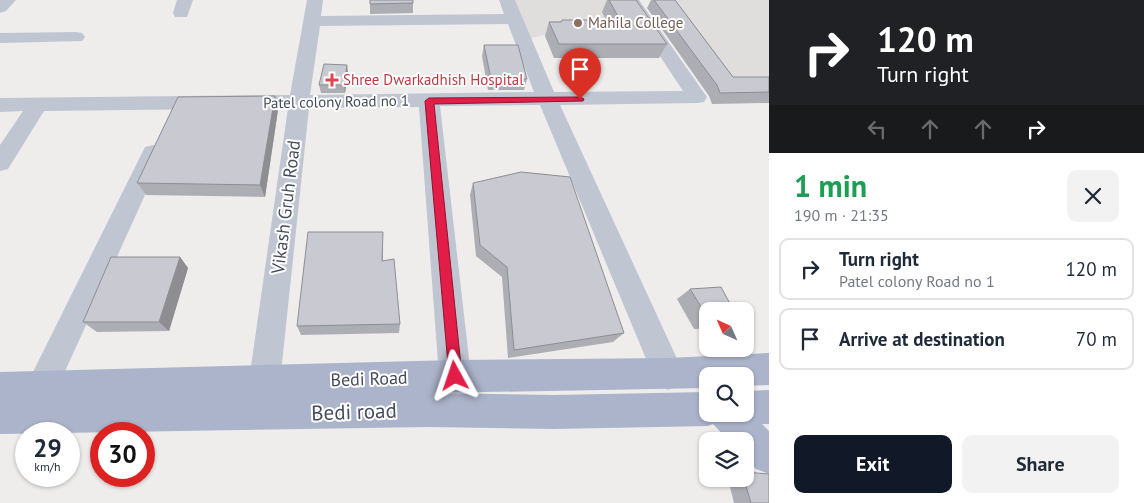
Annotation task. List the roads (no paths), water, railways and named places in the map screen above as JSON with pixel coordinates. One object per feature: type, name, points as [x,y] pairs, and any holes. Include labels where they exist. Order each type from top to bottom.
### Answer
[{"type":"main road","name":"Bedi Road","points":[[0,389],[262,398],[455,376],[668,374],[769,369]]},
{"type":"main road","name":"Bedi road","points":[[0,417],[262,398],[428,410],[553,412],[699,409]]},
{"type":"main road","points":[[754,408],[769,407]]},
{"type":"main road","points":[[734,422],[769,456]]},
{"type":"street","points":[[0,8],[8,0]]},
{"type":"street","name":"Patel colony Road no 1","points":[[0,105],[697,98],[631,0]]},
{"type":"street","points":[[313,11],[511,9],[548,99],[668,374]]},
{"type":"street","name":"Vikash Gruh Road","points":[[262,398],[299,102],[313,11]]},
{"type":"street","points":[[0,38],[76,37]]},
{"type":"street","points":[[429,101],[455,376]]},
{"type":"street","points":[[41,389],[176,103]]},
{"type":"street","points":[[0,163],[38,104]]},
{"type":"place","name":"Mahila College","points":[[578,23]]},
{"type":"place","name":"Shree Dwarkadhish Hospital","points":[[332,80]]}]
